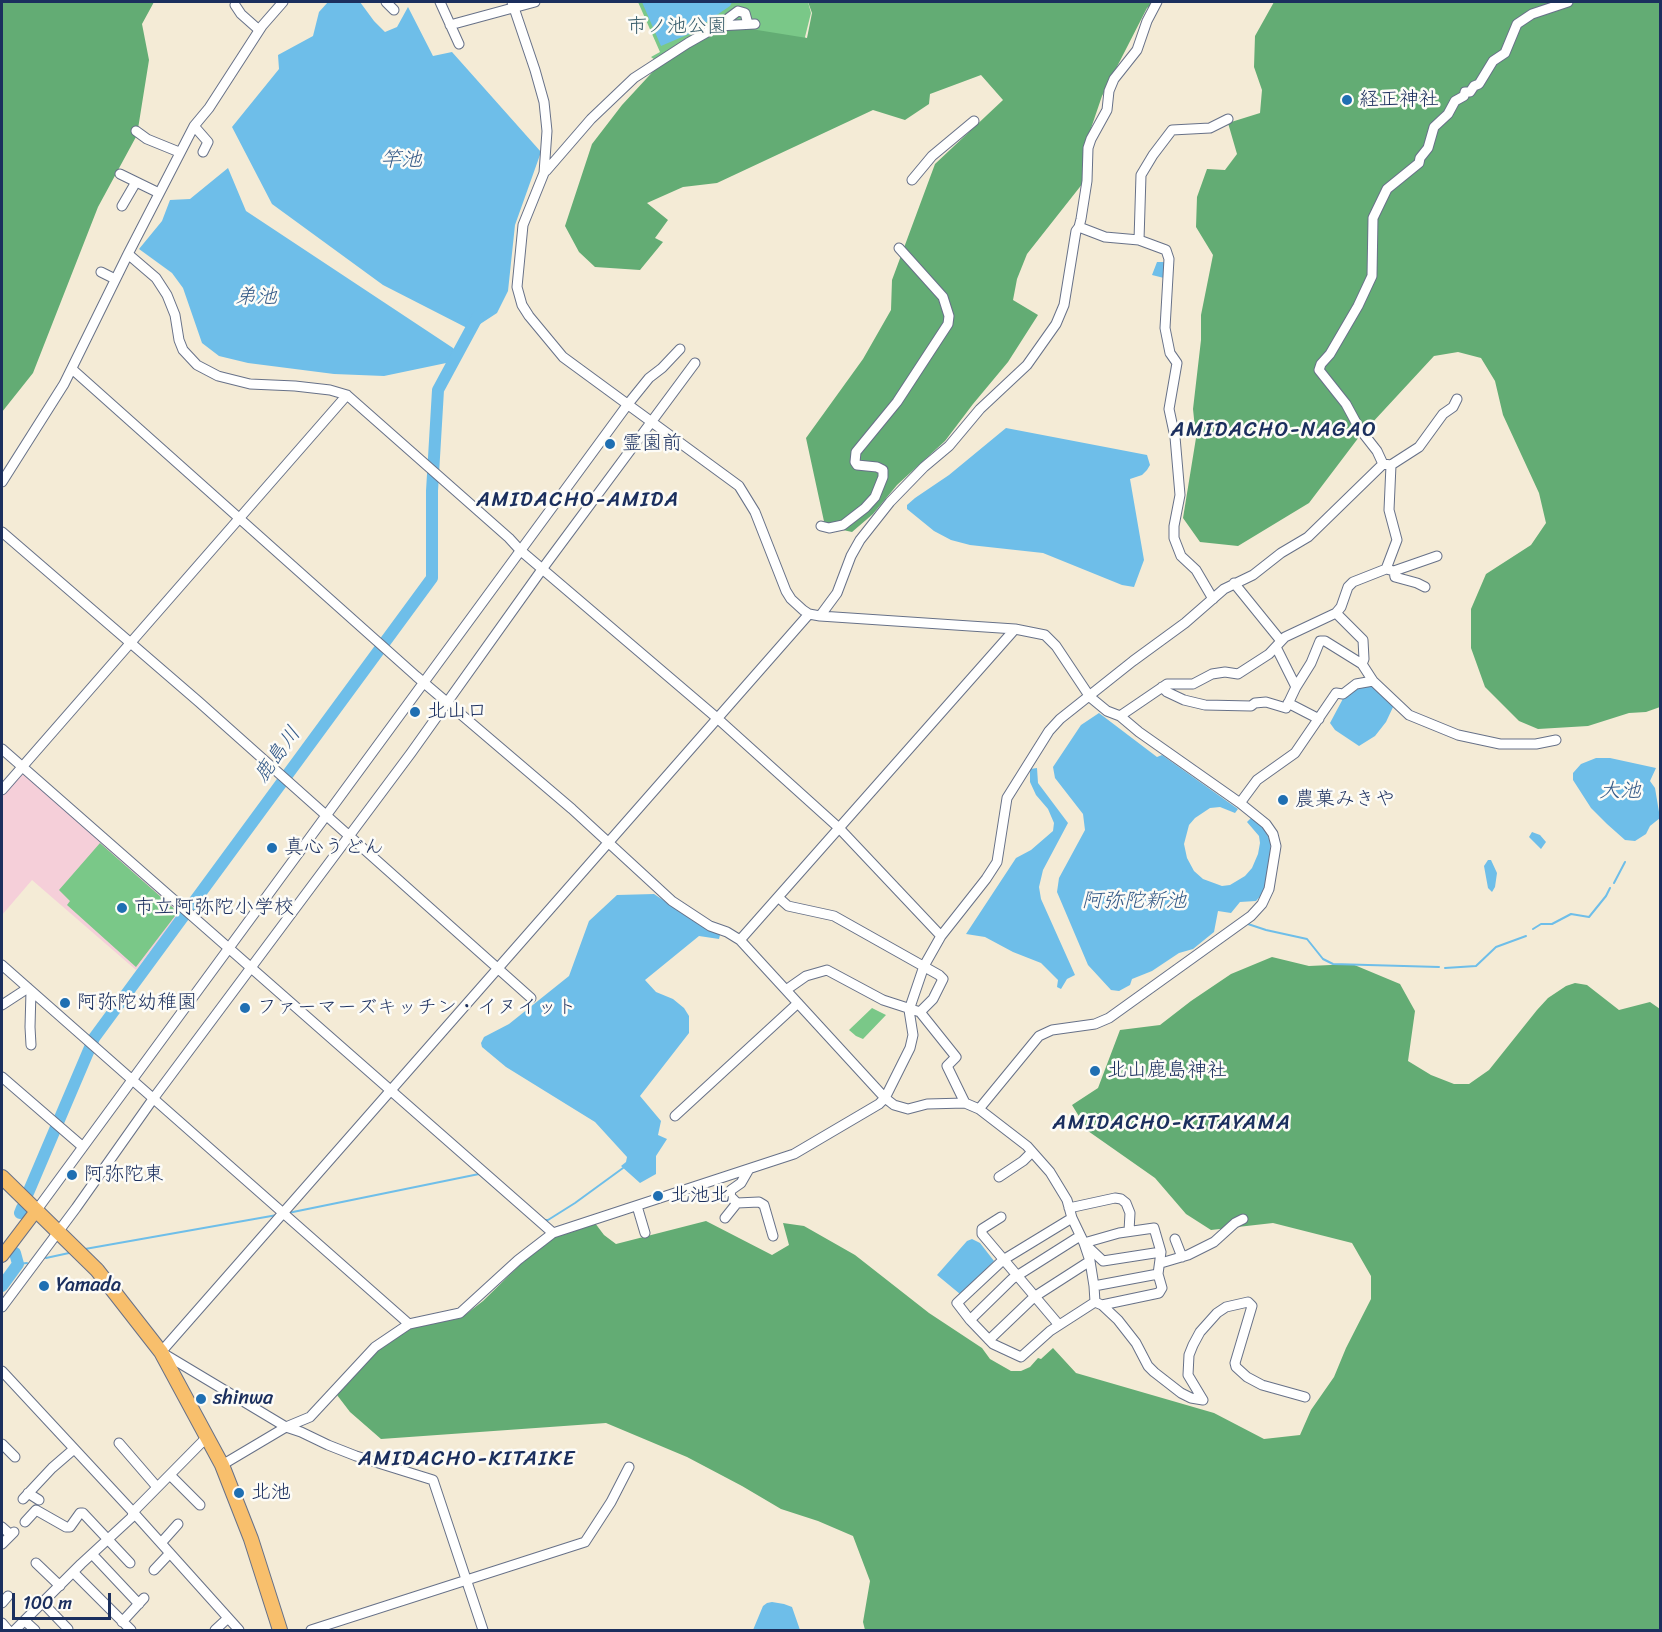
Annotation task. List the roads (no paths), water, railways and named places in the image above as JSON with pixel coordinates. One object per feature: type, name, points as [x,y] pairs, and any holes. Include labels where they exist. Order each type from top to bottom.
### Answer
[{"type":"highway","points":[[2,1177],[98,1270],[161,1352],[222,1465],[248,1531],[280,1630]]},
{"type":"main road","points":[[2,1256],[36,1211]]},
{"type":"street","points":[[2,482],[72,369],[115,279],[194,126],[260,30],[283,2]]},
{"type":"street","points":[[386,2],[393,10]]},
{"type":"street","points":[[440,2],[459,44]]},
{"type":"street","points":[[450,25],[513,4],[536,2]]},
{"type":"street","points":[[820,616],[837,593],[851,556],[860,540],[890,502],[924,467],[949,446],[980,409],[1027,365],[1051,333],[1064,305],[1087,181],[1088,148],[1107,110],[1109,91],[1114,79],[1137,50],[1147,21],[1157,2]]},
{"type":"street","points":[[1425,587],[1418,583],[1395,578],[1390,570],[1397,540],[1389,510],[1387,464],[1359,429],[1346,404],[1319,370],[1358,306],[1372,276],[1373,218],[1387,189],[1419,163],[1428,148],[1434,127],[1448,114],[1455,101],[1479,84],[1493,61],[1504,53],[1518,24],[1532,14],[1568,2]]},
{"type":"street","points":[[513,4],[544,102],[547,131],[544,173],[523,225],[518,265],[518,294],[529,316],[563,357],[603,388],[653,421],[681,445],[729,477],[745,493],[755,512],[786,591],[791,599],[808,614],[1015,629],[1038,633],[1051,640],[1090,697],[1240,803],[1266,824],[1273,834],[1276,846],[1269,889],[1262,904],[1251,916],[1109,1018],[1095,1024],[1052,1030],[1039,1036],[979,1109]]},
{"type":"street","points":[[235,5],[241,14],[260,30]]},
{"type":"street","points":[[544,173],[591,119],[634,78],[718,26],[752,24]]},
{"type":"street","points":[[1139,240],[1141,175],[1153,155],[1172,130],[1210,128],[1228,119]]},
{"type":"street","points":[[912,180],[932,156],[974,121]]},
{"type":"street","points":[[194,126],[208,142],[203,152]]},
{"type":"street","points":[[136,131],[147,139],[179,153]]},
{"type":"street","points":[[120,174],[159,193]]},
{"type":"street","points":[[122,206],[136,182]]},
{"type":"street","points":[[1079,228],[1105,237],[1139,240],[1166,250],[1169,259],[1165,328],[1170,353],[1177,363],[1169,409],[1175,437],[1180,495],[1174,538],[1181,556],[1196,570],[1214,599]]},
{"type":"street","points":[[821,526],[829,528],[843,525],[875,497],[883,477],[882,470],[877,466],[857,465],[854,456],[897,402],[948,324],[949,316],[943,297],[899,248]]},
{"type":"street","points":[[128,254],[156,278],[167,295],[175,315],[179,340],[190,359],[204,370],[218,376],[250,384],[296,386],[330,390],[347,395],[520,550],[717,718],[839,828],[941,936]]},
{"type":"street","points":[[101,272],[115,279]]},
{"type":"street","points":[[36,1211],[628,404],[649,378],[662,368],[680,348]]},
{"type":"street","points":[[2,1307],[153,1099],[411,753],[543,568],[695,363]]},
{"type":"street","points":[[72,369],[423,682],[609,842],[672,901],[710,926],[740,940],[885,1098],[894,1105],[908,1109],[927,1104],[965,1103],[979,1109],[1032,1152],[1061,1188],[1090,1262],[1098,1303],[1118,1320],[1136,1343],[1148,1366],[1181,1393],[1203,1400],[1188,1375],[1189,1355],[1193,1345],[1200,1332],[1217,1313],[1226,1307],[1248,1302],[1252,1306],[1235,1363],[1236,1367],[1247,1377],[1262,1385],[1305,1397]]},
{"type":"street","points":[[2,790],[347,395]]},
{"type":"street","points":[[222,1465],[286,1427],[310,1417],[375,1347],[409,1324],[460,1313],[518,1260],[553,1233],[794,1154],[879,1104],[885,1098],[910,1048],[913,1035],[909,1010],[924,966],[941,936],[997,862],[1007,798],[1023,770],[1056,723],[1224,589],[1253,575],[1281,553],[1308,537],[1387,464],[1419,447],[1443,414],[1453,407],[1457,399]]},
{"type":"street","points":[[2,532],[200,702],[531,998]]},
{"type":"street","points":[[1120,716],[1167,684],[1193,684],[1212,674],[1225,672],[1238,674],[1278,644],[1336,612],[1341,607],[1348,587],[1353,582],[1437,556]]},
{"type":"street","points":[[1234,583],[1278,644],[1296,687]]},
{"type":"street","points":[[1336,612],[1363,640],[1362,664]]},
{"type":"street","points":[[483,1630],[433,1480],[356,1456],[286,1427],[161,1352],[808,614]]},
{"type":"street","points":[[1305,628],[1320,641],[1332,644],[1362,664],[1373,681],[1409,715],[1458,735],[1500,744],[1516,746],[1556,740]]},
{"type":"street","points":[[740,940],[1015,629]]},
{"type":"street","points":[[1162,687],[1184,700],[1205,705],[1251,706],[1255,703],[1266,702],[1286,708],[1311,663],[1320,641]]},
{"type":"street","points":[[1240,803],[1257,780],[1295,753],[1336,693],[1343,694],[1356,684],[1373,681]]},
{"type":"street","points":[[1288,703],[1319,719]]},
{"type":"street","points":[[2,749],[553,1233]]},
{"type":"street","points":[[779,898],[788,906],[834,916],[943,979],[930,1003],[920,1012]]},
{"type":"street","points":[[2,965],[409,1324]]},
{"type":"street","points":[[786,990],[806,976],[827,970],[871,994],[909,1010],[920,1012],[956,1057],[947,1066],[965,1103]]},
{"type":"street","points":[[2,1005],[30,989]]},
{"type":"street","points":[[30,989],[31,1045]]},
{"type":"street","points":[[675,1116],[798,1003]]},
{"type":"street","points":[[2,1077],[83,1147]]},
{"type":"street","points":[[999,1177],[1032,1152]]},
{"type":"street","points":[[749,1169],[741,1183],[731,1190],[730,1196],[737,1203],[759,1202],[764,1205],[773,1236]]},
{"type":"street","points":[[970,1320],[1016,1276],[1082,1239],[1129,1231],[1154,1228],[1161,1252],[1158,1274],[1162,1288],[1159,1293],[1098,1303],[1050,1330],[1022,1357],[993,1344],[970,1320],[957,1303],[1003,1260],[1070,1213],[1115,1198],[1121,1199],[1126,1203],[1130,1213],[1129,1231]]},
{"type":"street","points":[[725,1218],[737,1203]]},
{"type":"street","points":[[637,1206],[645,1233]]},
{"type":"street","points":[[1001,1217],[982,1229],[982,1234],[1059,1325]]},
{"type":"street","points":[[1161,1263],[1182,1257],[1214,1242],[1235,1223],[1243,1219]]},
{"type":"street","points":[[990,1244],[999,1237]]},
{"type":"street","points":[[1082,1239],[1103,1261],[1161,1252]]},
{"type":"street","points":[[1175,1239],[1182,1257]]},
{"type":"street","points":[[989,1340],[1034,1297],[1090,1262]]},
{"type":"street","points":[[1094,1286],[1158,1274]]},
{"type":"street","points":[[2,1371],[239,1630]]},
{"type":"street","points":[[15,1630],[132,1517],[133,1512],[208,1436]]},
{"type":"street","points":[[119,1443],[158,1487]]},
{"type":"street","points":[[3,1449],[15,1457]]},
{"type":"street","points":[[39,1500],[25,1496],[74,1449]]},
{"type":"street","points":[[311,1630],[585,1542],[611,1502],[629,1467]]},
{"type":"street","points":[[170,1475],[192,1492],[200,1505]]},
{"type":"street","points":[[25,1522],[36,1510],[70,1527],[80,1513],[83,1513],[130,1563]]},
{"type":"street","points":[[161,1543],[178,1524]]},
{"type":"street","points":[[2,1527],[13,1534],[2,1544]]},
{"type":"street","points":[[154,1569],[170,1553]]},
{"type":"street","points":[[92,1554],[141,1601],[124,1626]]},
{"type":"street","points":[[36,1563],[60,1586]]},
{"type":"street","points":[[71,1574],[124,1626],[131,1630]]},
{"type":"street","points":[[43,1603],[68,1629]]},
{"type":"street","points":[[215,1630],[228,1618]]},
{"type":"street","points":[[25,1621],[35,1630]]},
{"type":"street","points":[[2,1623],[8,1630]]},
{"type":"water","name":"竿池","points":[[328,2],[360,2],[385,32],[397,27],[408,7],[433,56],[452,52],[541,152],[515,225],[508,291],[497,313],[471,330],[383,285],[272,204],[232,127],[279,69],[278,55],[313,36],[319,12]]},
{"type":"water","points":[[642,2],[732,2],[730,6],[689,34],[661,46]]},
{"type":"water","name":"弟池","points":[[228,168],[246,211],[453,348],[456,352],[451,362],[384,376],[334,374],[248,363],[219,356],[202,343],[183,288],[172,273],[139,249],[162,221],[170,200],[190,199]]},
{"type":"water","points":[[1157,262],[1165,262],[1164,278],[1152,275]]},
{"type":"water","points":[[1006,428],[1147,455],[1150,465],[1147,470],[1142,475],[1130,479],[1144,560],[1134,587],[1122,585],[1043,553],[970,545],[951,540],[934,531],[907,509],[907,505],[915,498],[949,475]]},
{"type":"water","points":[[1370,684],[1394,705],[1386,722],[1375,736],[1359,746],[1335,730],[1330,723],[1346,693]]},
{"type":"water","name":"阿弥陀新池","points":[[1099,713],[1157,757],[1162,755],[1238,809],[1235,813],[1220,807],[1210,808],[1189,825],[1184,844],[1187,858],[1194,871],[1203,879],[1222,886],[1230,885],[1245,876],[1252,868],[1260,843],[1259,836],[1247,822],[1251,818],[1263,827],[1271,842],[1269,870],[1263,893],[1256,901],[1240,902],[1231,913],[1218,911],[1214,932],[1193,949],[1179,953],[1152,971],[1132,979],[1130,985],[1119,991],[1111,990],[1088,965],[1057,892],[1059,878],[1085,830],[1083,814],[1055,778],[1053,767],[1081,725]]},
{"type":"water","name":"大池","points":[[1596,758],[1610,758],[1656,768],[1650,781],[1655,788],[1660,818],[1650,826],[1646,834],[1635,841],[1625,840],[1607,824],[1591,808],[1573,780],[1573,773],[1581,764]]},
{"type":"water","points":[[1037,768],[1038,783],[1068,823],[1043,870],[1039,887],[1041,899],[1075,975],[1067,979],[1061,989],[1057,987],[1058,980],[1041,963],[1013,952],[985,937],[966,934],[1016,858],[1031,850],[1053,831],[1054,823],[1048,809],[1036,795],[1030,782],[1030,769]]},
{"type":"water","points":[[1532,832],[1540,835],[1546,842],[1541,849],[1529,837]]},
{"type":"water","points":[[1488,860],[1491,860],[1497,873],[1492,892],[1488,888],[1484,866]]},
{"type":"water","points":[[654,894],[720,935],[719,939],[699,936],[645,980],[656,992],[673,999],[684,1008],[689,1016],[689,1033],[640,1096],[661,1121],[658,1135],[667,1139],[656,1156],[656,1174],[640,1183],[621,1166],[626,1162],[627,1157],[595,1122],[506,1067],[482,1047],[481,1043],[484,1037],[509,1024],[569,976],[589,921],[617,895]]},
{"type":"water","points":[[972,1239],[980,1243],[994,1261],[960,1294],[937,1275],[967,1241]]},
{"type":"water","points":[[772,1602],[792,1607],[800,1630],[753,1630],[763,1606]]},
{"type":"waterway","name":"鹿島川","points":[[28,1193],[94,1038],[432,578],[432,491],[438,390],[478,316]]},
{"type":"waterway","points":[[1614,883],[1625,862]]},
{"type":"waterway","points":[[1533,929],[1541,924],[1552,924],[1571,914],[1589,917],[1610,888]]},
{"type":"waterway","points":[[1248,924],[1307,939],[1323,959],[1333,964],[1439,967]]},
{"type":"waterway","points":[[1445,968],[1476,966],[1496,947],[1526,936]]},
{"type":"waterway","points":[[543,1220],[548,1220],[575,1203],[623,1168]]},
{"type":"waterway","points":[[288,1213],[479,1174],[534,1221]]},
{"type":"waterway","name":"鹿島川","points":[[20,1213],[22,1208]]},
{"type":"waterway","points":[[85,1249],[277,1215]]},
{"type":"waterway","name":"鹿島川","points":[[2,1286],[18,1264],[15,1253]]},
{"type":"waterway","points":[[46,1258],[69,1253]]},
{"type":"waterway","points":[[18,1264],[27,1263]]},
{"type":"place","name":"経正神社","points":[[1347,100]]},
{"type":"place","name":"霊園前","points":[[610,444]]},
{"type":"place","name":"北山口","points":[[415,712]]},
{"type":"place","name":"農菓みきや","points":[[1283,800]]},
{"type":"place","name":"真心うどん","points":[[272,848]]},
{"type":"place","name":"市立阿弥陀小学校","points":[[122,908]]},
{"type":"place","name":"阿弥陀幼稚園","points":[[65,1003]]},
{"type":"place","name":"ファーマーズキッチン・イヌイット","points":[[245,1008]]},
{"type":"place","name":"北山鹿島神社","points":[[1095,1071]]},
{"type":"place","name":"阿弥陀東","points":[[72,1175]]},
{"type":"place","name":"北池北","points":[[658,1196]]},
{"type":"place","name":"Yamada","points":[[44,1286]]},
{"type":"place","name":"shinwa","points":[[201,1399]]},
{"type":"place","name":"北池","points":[[239,1493]]},
{"type":"district","name":"AMIDACHO-NAGAO","points":[[1274,431]]},
{"type":"district","name":"AMIDACHO-AMIDA","points":[[578,501]]},
{"type":"district","name":"AMIDACHO-KITAYAMA","points":[[1172,1124]]},
{"type":"district","name":"AMIDACHO-KITAIKE","points":[[467,1460]]},
{"type":"park label","name":"市ノ池公園","points":[[677,27]]}]
